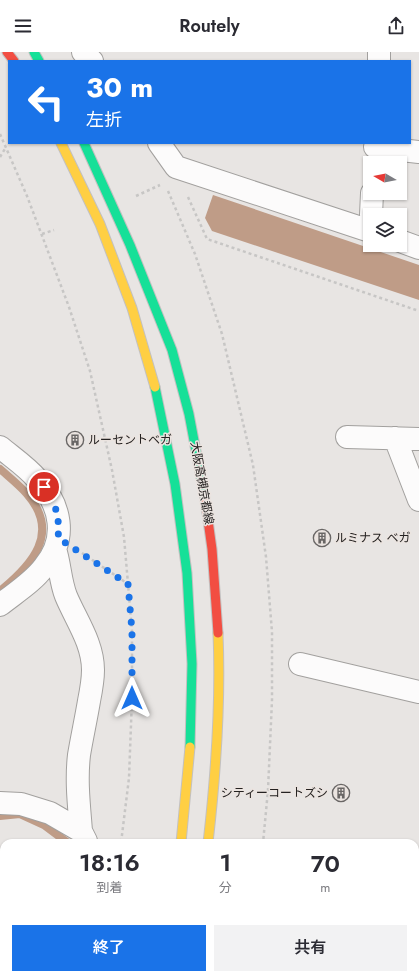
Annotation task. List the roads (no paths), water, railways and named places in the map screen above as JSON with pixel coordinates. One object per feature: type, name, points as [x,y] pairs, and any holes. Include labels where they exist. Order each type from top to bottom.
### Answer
[{"type":"main road","points":[[7,52],[13,60]]},
{"type":"main road","points":[[62,144],[81,181],[106,239],[133,311],[166,438],[180,515],[190,599],[193,667],[187,799],[182,839]]},
{"type":"main road","name":"大阪高槻京都線","points":[[85,144],[97,168],[172,349],[188,409],[201,476],[210,532],[218,658],[218,720],[212,811],[208,839]]},
{"type":"street","points":[[83,52],[91,60]]},
{"type":"street","points":[[160,144],[176,167],[363,229]]},
{"type":"street","points":[[374,151],[419,152]]},
{"type":"street","points":[[407,244],[419,248]]},
{"type":"street","points":[[347,438],[419,439]]},
{"type":"street","points":[[395,438],[419,500]]},
{"type":"street","points":[[0,447],[36,477],[51,496],[58,516],[56,543],[60,573],[66,595],[90,647],[93,662],[93,678],[77,776],[78,799],[84,837]]},
{"type":"street","points":[[0,605],[44,568],[56,543]]},
{"type":"street","points":[[300,664],[419,692]]},
{"type":"street","points":[[0,803],[21,804],[50,813],[84,837]]},
{"type":"waterway","points":[[0,469],[27,494],[37,508],[42,522],[42,535],[32,559],[12,581],[0,591]]},
{"type":"waterway","points":[[0,816],[20,814],[44,825],[63,839]]},
{"type":"place","name":"ルーセントベガ","points":[[75,440]]},
{"type":"place","name":"ルミナス ベガ","points":[[322,538]]},
{"type":"place","name":"シティーコートズシ","points":[[341,793]]}]
